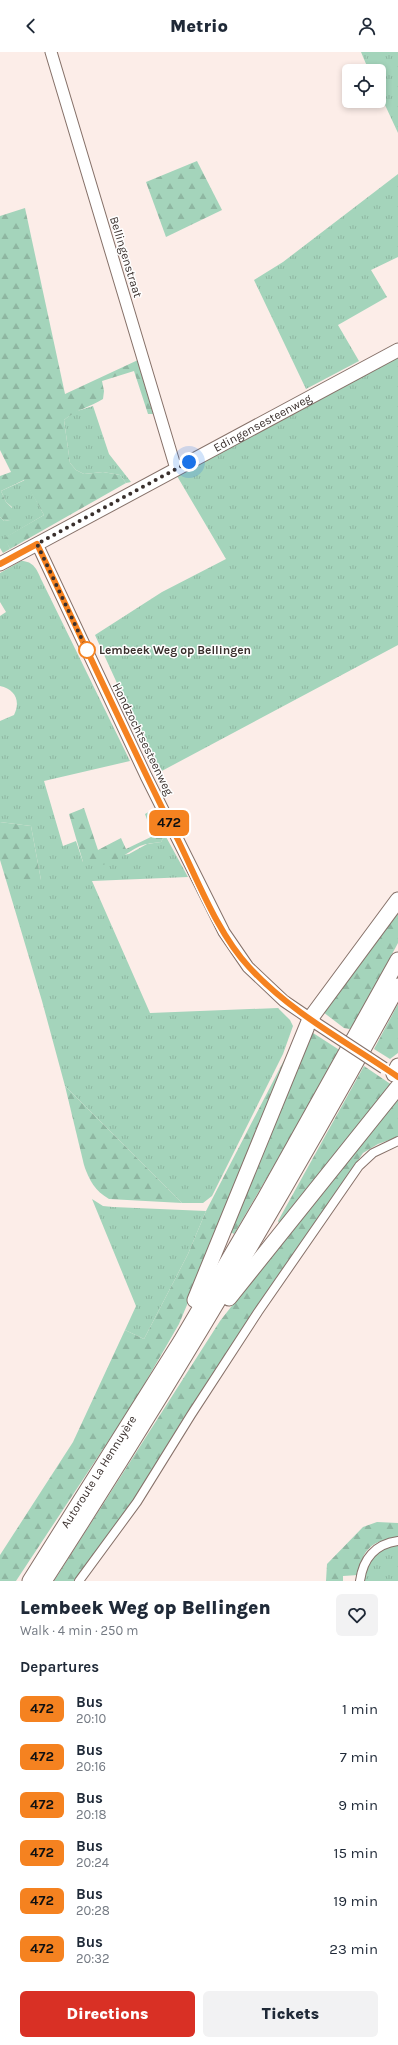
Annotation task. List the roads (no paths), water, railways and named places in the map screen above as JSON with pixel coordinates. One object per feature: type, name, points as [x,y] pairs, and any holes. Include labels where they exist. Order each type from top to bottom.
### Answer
[{"type":"highway","points":[[157,1380],[164,1357],[188,1316],[215,1255],[314,1021],[398,900]]},
{"type":"highway","name":"Autoroute La Hennuyère","points":[[30,1581],[157,1380],[269,1191],[398,960]]},
{"type":"highway","points":[[173,1377],[275,1205],[398,986]]},
{"type":"highway","points":[[173,1377],[395,1074]]},
{"type":"highway","name":"Autoroute La Hennuyère","points":[[44,1581],[173,1377]]},
{"type":"main road","name":"Bellingenstraat","points":[[51,52],[176,469]]},
{"type":"main road","name":"Edingensesteenweg","points":[[0,564],[398,350]]},
{"type":"main road","name":"Hondzochtsesteenweg","points":[[37,544],[146,776],[224,932],[248,966],[284,1001],[395,1074]]},
{"type":"street","points":[[79,1581],[137,1502],[195,1409],[359,1166],[373,1153],[398,1141]]},
{"type":"street","points":[[360,1581],[362,1568],[368,1556],[378,1547],[398,1541]]},
{"type":"place","name":"Lembeek Weg op Bellingen","points":[[87,650]]}]
